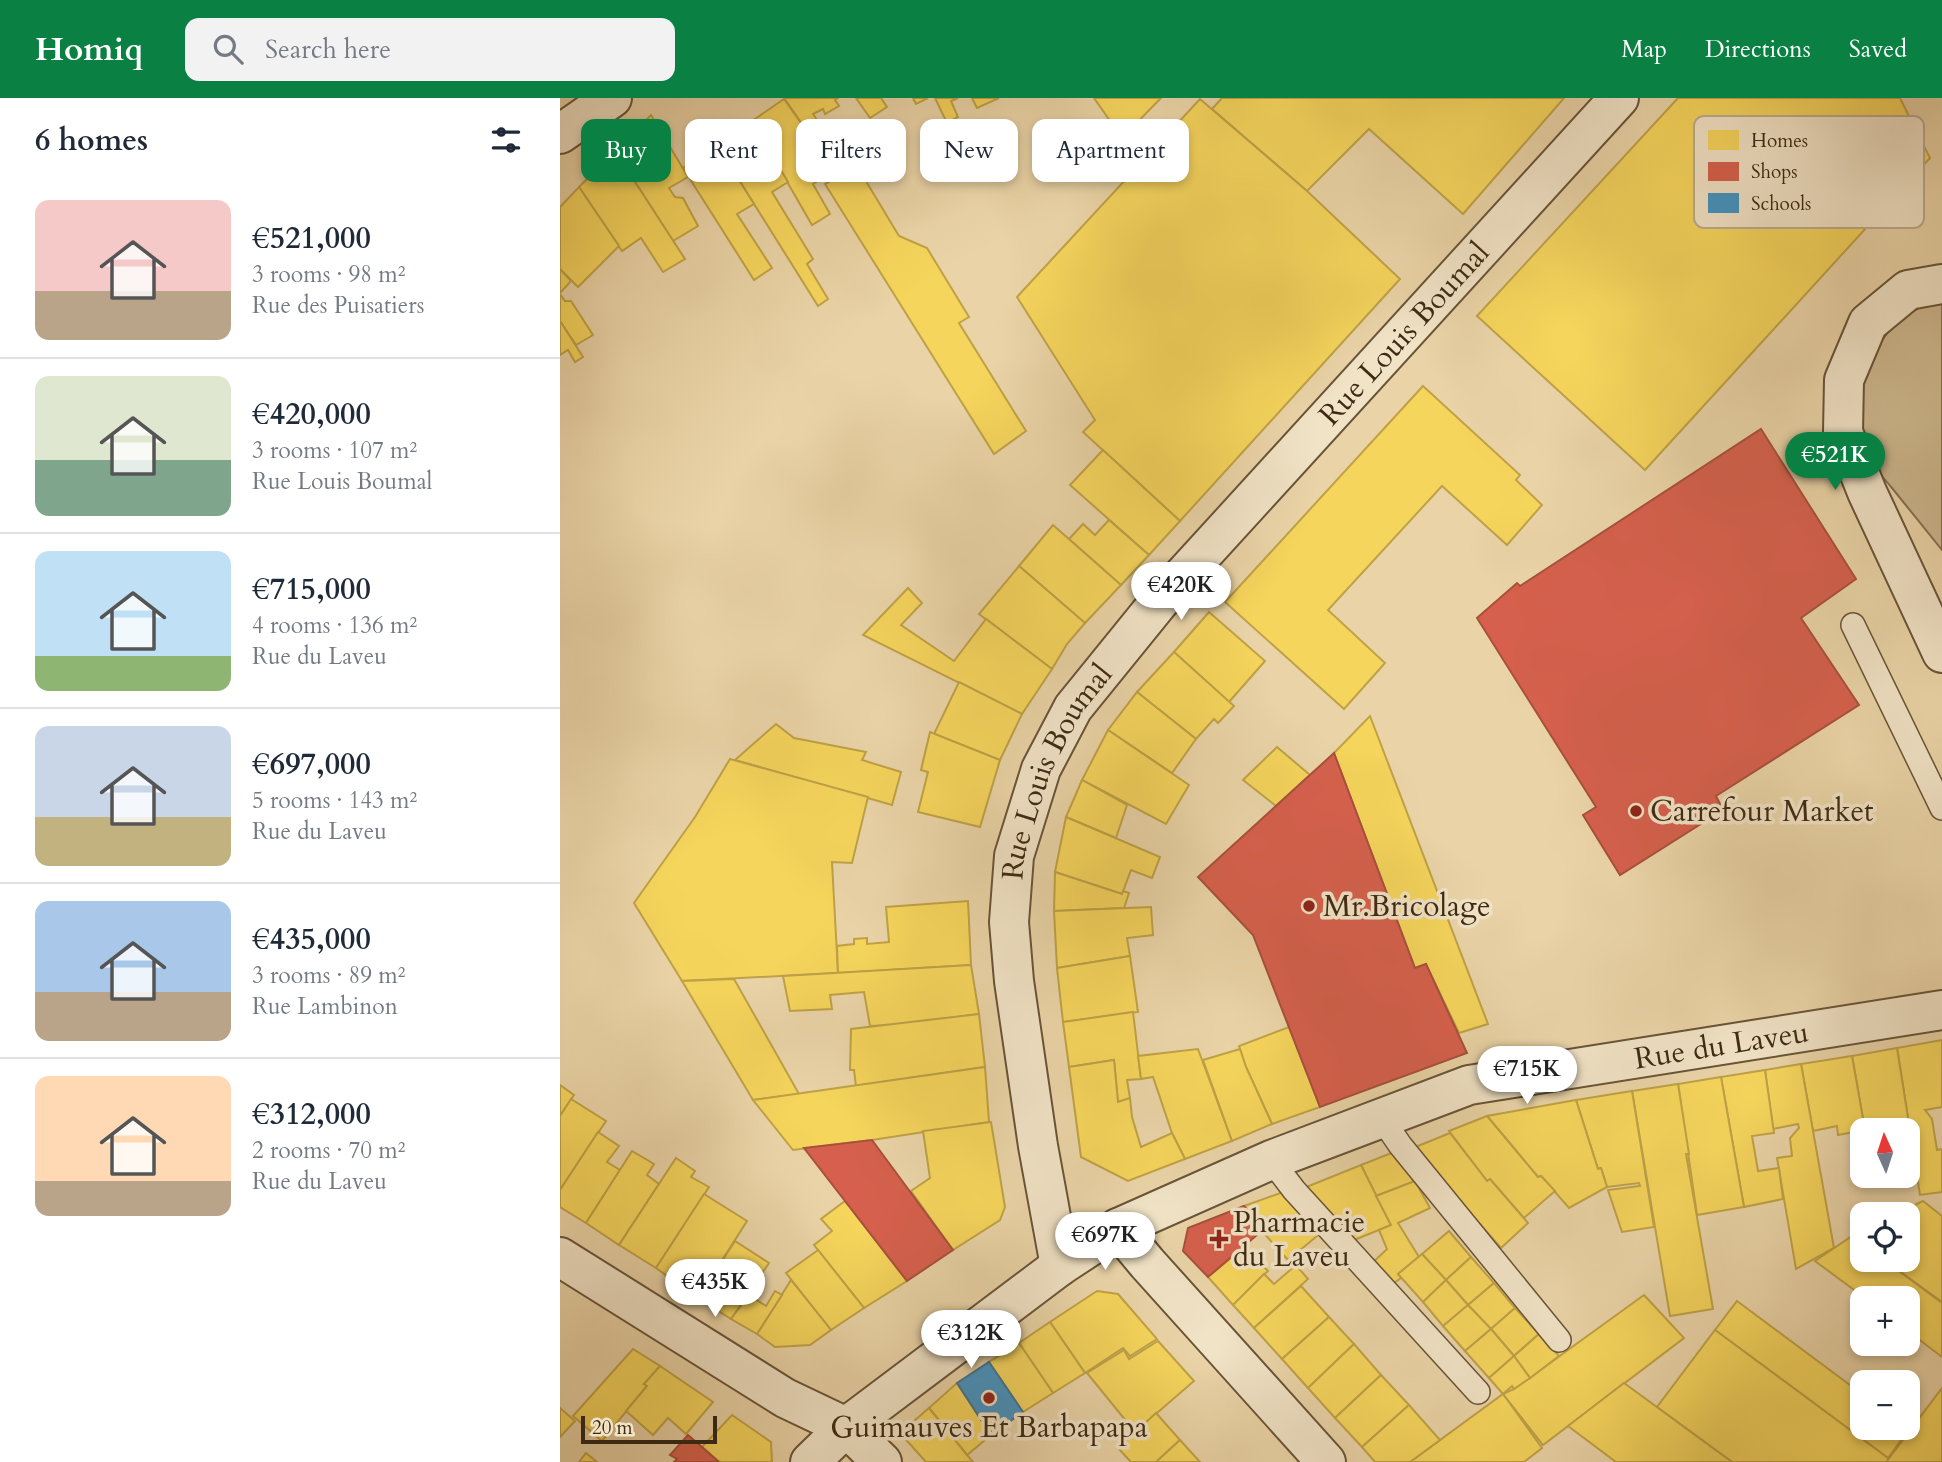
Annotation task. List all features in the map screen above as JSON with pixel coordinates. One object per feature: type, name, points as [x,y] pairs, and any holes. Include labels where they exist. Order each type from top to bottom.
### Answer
[{"type":"street","points":[[560,134],[612,98]]},
{"type":"street","name":"Rue Louis Boumal","points":[[1060,1266],[1038,1146],[1014,981],[1009,922],[1014,856],[1041,769],[1073,708],[1159,602],[1619,98]]},
{"type":"street","points":[[1942,284],[1908,290],[1868,323],[1844,380],[1843,432],[1867,492],[1931,618],[1942,653]]},
{"type":"street","name":"Rue du Laveu","points":[[810,1462],[846,1427],[1060,1266],[1118,1228],[1271,1160],[1469,1085],[1942,1010]]},
{"type":"street","points":[[1118,1228],[1146,1263],[1326,1462]]},
{"type":"street","points":[[560,1256],[785,1398],[846,1427],[882,1462]]},
{"type":"lane","points":[[1853,625],[1942,808]]},
{"type":"lane","points":[[1381,1117],[1400,1145],[1559,1340]]},
{"type":"lane","points":[[1271,1160],[1294,1190],[1478,1392]]},
{"type":"shaded area","points":[[1942,301],[1942,550],[1869,459],[1860,430],[1859,410],[1867,370],[1887,334],[1901,319],[1917,309]]},
{"type":"building: Homes","points":[[784,98],[838,98],[835,100],[839,106],[825,114],[823,109],[813,114],[816,119],[799,119]]},
{"type":"building: Homes","points":[[856,98],[881,98],[887,107],[870,118]]},
{"type":"building: Homes","points":[[913,98],[928,98],[916,104]]},
{"type":"building: Homes","points":[[935,98],[958,98],[951,101],[958,117],[945,119]]},
{"type":"building: Homes","points":[[972,98],[999,98],[977,108]]},
{"type":"building: Homes","points":[[1094,98],[1161,98],[1141,119],[1109,119]]},
{"type":"building: Homes","points":[[1222,98],[1564,98],[1463,214],[1369,129],[1307,191],[1212,109]]},
{"type":"building: Homes","points":[[1678,98],[1900,98],[1909,116],[1694,116],[1694,228],[1866,228],[1645,470],[1477,316]]},
{"type":"building: Homes","points":[[784,99],[798,119],[796,119],[796,182],[816,182],[813,184],[830,214],[812,225],[782,173],[782,119],[755,119]]},
{"type":"building: Homes","points":[[1200,99],[1307,191],[1400,279],[1180,521],[1083,432],[1095,420],[1017,297],[1123,182],[1189,182],[1189,119],[1182,119]]},
{"type":"building: Homes","points":[[1924,146],[1930,158],[1924,165]]},
{"type":"building: Homes","points":[[671,149],[685,172],[685,179],[669,188],[675,197],[683,198],[698,226],[673,241],[635,182],[671,182]]},
{"type":"building: Homes","points":[[782,172],[788,182],[772,192],[813,259],[807,264],[828,299],[818,306],[740,182],[782,182]]},
{"type":"building: Homes","points":[[584,182],[635,182],[685,259],[663,272],[641,238],[622,251],[579,187]]},
{"type":"building: Homes","points":[[692,182],[740,182],[754,204],[737,214],[772,268],[754,280]]},
{"type":"building: Homes","points":[[867,182],[899,236],[927,248],[969,317],[959,323],[1026,431],[994,454],[825,184]]},
{"type":"building: Homes","points":[[579,187],[619,246],[578,287],[560,269],[560,207]]},
{"type":"building: Homes","points":[[560,269],[571,281],[560,293]]},
{"type":"building: Homes","points":[[560,294],[565,301],[571,301],[593,335],[576,345],[560,321]]},
{"type":"building: Homes","points":[[560,321],[583,357],[575,362],[568,350],[560,355]]},
{"type":"building: Homes","points":[[1423,386],[1520,475],[1516,480],[1542,505],[1507,545],[1442,486],[1328,610],[1385,663],[1344,709],[1225,602]]},
{"type":"building: Homes","points":[[1103,450],[1180,521],[1149,555],[1070,485]]},
{"type":"building: Homes","points":[[1109,520],[1149,555],[1121,585],[1069,539],[1083,524],[1095,535]]},
{"type":"building: Homes","points":[[1053,525],[1121,585],[1085,623],[1019,566]]},
{"type":"building: Homes","points":[[1019,566],[1085,623],[1067,644],[1052,669],[979,614]]},
{"type":"building: Homes","points":[[908,588],[922,603],[901,625],[954,661],[986,619],[1052,669],[1022,714],[863,635]]},
{"type":"building: Homes","points":[[1209,612],[1265,661],[1229,702],[1174,652]]},
{"type":"building: Homes","points":[[1174,652],[1234,706],[1218,723],[1214,719],[1196,739],[1137,692]]},
{"type":"building: Homes","points":[[959,682],[1022,714],[1000,760],[934,734]]},
{"type":"building: Homes","points":[[1137,692],[1196,739],[1172,773],[1108,730]]},
{"type":"building: Homes","points":[[1370,716],[1488,1024],[1459,1033],[1426,964],[1415,968],[1334,753]]},
{"type":"building: Homes","points":[[776,724],[794,738],[866,752],[862,760],[901,772],[892,805],[735,760]]},
{"type":"building: Homes","points":[[1108,730],[1189,785],[1166,824],[1082,780]]},
{"type":"building: Homes","points":[[930,732],[1000,760],[980,827],[918,812],[928,772],[921,770]]},
{"type":"building: Homes","points":[[1277,747],[1310,775],[1276,806],[1243,780]]},
{"type":"building: Homes","points":[[730,759],[868,797],[852,863],[832,862],[838,973],[682,981],[634,903],[695,817]]},
{"type":"building: Homes","points":[[1082,780],[1127,805],[1116,838],[1066,817]]},
{"type":"building: Homes","points":[[1066,817],[1160,857],[1152,878],[1131,870],[1122,894],[1055,872]]},
{"type":"building: Homes","points":[[1055,872],[1122,894],[1123,891],[1129,893],[1124,908],[1054,911]]},
{"type":"building: Homes","points":[[968,901],[971,965],[838,973],[837,946],[854,944],[854,939],[867,938],[867,944],[889,942],[886,907]]},
{"type":"building: Homes","points":[[1151,907],[1153,935],[1127,938],[1130,956],[1057,968],[1054,911]]},
{"type":"building: Homes","points":[[1130,956],[1138,1012],[1063,1022],[1057,968]]},
{"type":"building: Homes","points":[[971,965],[979,1014],[896,1025],[870,1026],[864,992],[830,995],[832,1009],[790,1011],[783,976]]},
{"type":"building: Homes","points":[[734,979],[799,1094],[753,1100],[682,981]]},
{"type":"building: Homes","points":[[1133,1012],[1141,1079],[1127,1080],[1130,1098],[1118,1102],[1114,1060],[1069,1067],[1063,1022]]},
{"type":"building: Homes","points":[[979,1014],[985,1067],[856,1086],[854,1070],[850,1070],[851,1029]]},
{"type":"building: Homes","points":[[1289,1027],[1320,1107],[1272,1124],[1239,1046]]},
{"type":"building: Homes","points":[[1942,1040],[1942,1107],[1925,1110],[1932,1119],[1937,1150],[1942,1149],[1942,1192],[1920,1195],[1920,1118],[1908,1118],[1897,1048]]},
{"type":"building: Homes","points":[[1897,1048],[1908,1118],[1863,1118],[1852,1056]]},
{"type":"building: Homes","points":[[1198,1049],[1232,1141],[1185,1159],[1172,1133],[1153,1077],[1141,1079],[1138,1056]]},
{"type":"building: Homes","points":[[1240,1049],[1272,1124],[1232,1141],[1203,1060]]},
{"type":"building: Homes","points":[[1852,1056],[1863,1118],[1850,1118],[1850,1133],[1838,1135],[1837,1126],[1813,1131],[1801,1064]]},
{"type":"building: Homes","points":[[1114,1060],[1118,1102],[1130,1098],[1132,1117],[1141,1147],[1172,1133],[1185,1159],[1128,1181],[1081,1157],[1069,1067]]},
{"type":"building: Homes","points":[[1801,1064],[1834,1248],[1796,1269],[1777,1158],[1792,1156],[1790,1138],[1799,1128],[1798,1124],[1773,1129],[1765,1070]]},
{"type":"building: Homes","points":[[985,1067],[989,1122],[872,1140],[793,1150],[753,1100]]},
{"type":"building: Homes","points":[[1765,1070],[1774,1133],[1752,1136],[1758,1171],[1779,1168],[1783,1199],[1744,1207],[1721,1077]]},
{"type":"building: Homes","points":[[1721,1077],[1744,1207],[1697,1215],[1678,1084]]},
{"type":"building: Homes","points":[[1678,1084],[1689,1154],[1686,1154],[1713,1309],[1670,1316],[1632,1091]]},
{"type":"building: Homes","points":[[560,1085],[574,1095],[560,1116]]},
{"type":"building: Homes","points":[[1632,1091],[1654,1227],[1622,1232],[1608,1190],[1640,1186],[1639,1183],[1607,1187],[1601,1168],[1598,1169],[1576,1100]]},
{"type":"building: Homes","points":[[571,1099],[606,1121],[560,1190],[560,1116]]},
{"type":"building: Homes","points":[[1576,1100],[1598,1169],[1601,1168],[1607,1187],[1569,1208],[1541,1176],[1538,1177],[1487,1116]]},
{"type":"building: Homes","points":[[1487,1116],[1538,1177],[1541,1176],[1555,1191],[1524,1218],[1490,1179],[1487,1181],[1449,1131]]},
{"type":"building: Homes","points":[[991,1122],[1005,1207],[1000,1220],[953,1250],[911,1191],[930,1178],[923,1131]]},
{"type":"building: Homes","points":[[598,1132],[619,1146],[607,1162],[620,1170],[586,1223],[560,1207],[560,1190]]},
{"type":"building: Homes","points":[[1450,1133],[1487,1181],[1490,1179],[1528,1223],[1501,1248],[1413,1148]]},
{"type":"building: Homes","points":[[1399,1150],[1415,1181],[1376,1196],[1361,1165]]},
{"type":"building: Homes","points":[[632,1151],[654,1164],[647,1175],[659,1184],[619,1245],[586,1223]]},
{"type":"building: Homes","points":[[676,1158],[695,1171],[691,1177],[709,1187],[656,1268],[619,1245]]},
{"type":"building: Homes","points":[[1361,1165],[1391,1225],[1352,1241],[1346,1230],[1339,1233],[1299,1190]]},
{"type":"building: Homes","points":[[1415,1181],[1430,1208],[1398,1223],[1419,1257],[1398,1274],[1401,1278],[1387,1288],[1368,1267],[1387,1249],[1379,1230],[1391,1225],[1376,1196]]},
{"type":"building: Homes","points":[[1286,1191],[1322,1232],[1288,1260],[1244,1206]]},
{"type":"building: Homes","points":[[704,1194],[747,1221],[698,1298],[656,1268]]},
{"type":"building: Homes","points":[[845,1201],[907,1281],[864,1308],[814,1245],[832,1231],[821,1219]]},
{"type":"building: Homes","points":[[1923,1201],[1942,1216],[1942,1302],[1901,1272],[1920,1272],[1920,1202]]},
{"type":"building: Homes","points":[[1449,1231],[1471,1257],[1446,1280],[1422,1254]]},
{"type":"building: Homes","points":[[1850,1237],[1850,1272],[1900,1272],[1919,1286],[1850,1287],[1815,1261]]},
{"type":"building: Homes","points":[[735,1241],[769,1263],[731,1319],[698,1298]]},
{"type":"building: Homes","points":[[1244,1247],[1268,1271],[1233,1305],[1208,1277]]},
{"type":"building: Homes","points":[[818,1250],[864,1308],[831,1330],[786,1273]]},
{"type":"building: Homes","points":[[1422,1254],[1446,1280],[1423,1302],[1398,1274]]},
{"type":"building: Homes","points":[[1471,1257],[1494,1283],[1468,1305],[1446,1280]]},
{"type":"building: Homes","points":[[1296,1265],[1308,1279],[1254,1328],[1233,1305],[1264,1274],[1274,1284]]},
{"type":"building: Homes","points":[[791,1280],[831,1330],[810,1345],[775,1347],[757,1334]]},
{"type":"building: Homes","points":[[1446,1280],[1468,1305],[1443,1326],[1423,1302]]},
{"type":"building: Homes","points":[[1494,1283],[1515,1308],[1491,1329],[1468,1305]]},
{"type":"building: Homes","points":[[1301,1286],[1329,1317],[1282,1359],[1254,1328]]},
{"type":"building: Homes","points":[[1920,1287],[1942,1303],[1942,1357],[1920,1340]]},
{"type":"building: Homes","points":[[775,1291],[782,1295],[757,1334],[731,1319],[749,1295],[766,1306]]},
{"type":"building: Homes","points":[[1097,1291],[1118,1294],[1157,1339],[1130,1356],[1123,1348],[1085,1373],[1050,1322]]},
{"type":"building: Homes","points":[[1644,1295],[1684,1338],[1543,1445],[1503,1394],[1514,1389]]},
{"type":"building: Homes","points":[[1737,1301],[1850,1385],[1850,1430],[1715,1330]]},
{"type":"building: Homes","points":[[1468,1305],[1491,1329],[1465,1351],[1443,1326]]},
{"type":"building: Homes","points":[[1515,1308],[1539,1334],[1514,1356],[1491,1329]]},
{"type":"building: Homes","points":[[1329,1317],[1354,1344],[1308,1388],[1282,1359]]},
{"type":"building: Homes","points":[[1050,1322],[1085,1373],[1053,1393],[1019,1343]]},
{"type":"building: Homes","points":[[1491,1329],[1514,1356],[1489,1378],[1465,1351]]},
{"type":"building: Homes","points":[[1715,1330],[1850,1430],[1850,1440],[1864,1440],[1888,1458],[1889,1462],[1732,1462],[1657,1407]]},
{"type":"building: Homes","points":[[1539,1334],[1559,1356],[1530,1378],[1514,1356]]},
{"type":"building: Homes","points":[[1158,1341],[1194,1381],[1135,1432],[1087,1373],[1124,1350],[1129,1359]]},
{"type":"building: Homes","points":[[1019,1343],[1053,1393],[1023,1412],[989,1362]]},
{"type":"building: Homes","points":[[1354,1344],[1381,1375],[1335,1418],[1308,1388]]},
{"type":"building: Homes","points":[[633,1349],[660,1366],[602,1441],[573,1416]]},
{"type":"building: Homes","points":[[1514,1356],[1530,1378],[1514,1389],[1512,1386],[1503,1394],[1489,1378]]},
{"type":"building: Homes","points":[[660,1366],[713,1402],[686,1434],[668,1418],[653,1435],[626,1411]]},
{"type":"building: Homes","points":[[1381,1375],[1409,1405],[1362,1447],[1335,1418]]},
{"type":"building: Homes","points":[[957,1383],[991,1435],[967,1455],[929,1408]]},
{"type":"building: Homes","points":[[1624,1383],[1732,1462],[1616,1462],[1568,1426]]},
{"type":"building: Homes","points":[[1942,1388],[1942,1462],[1887,1461],[1903,1440],[1920,1440],[1920,1417]]},
{"type":"building: Homes","points":[[1503,1394],[1542,1448],[1524,1462],[1410,1462]]},
{"type":"building: Homes","points":[[1409,1405],[1440,1440],[1410,1462],[1375,1462],[1362,1447]]},
{"type":"building: Homes","points":[[560,1408],[575,1421],[560,1437]]},
{"type":"building: Homes","points":[[929,1408],[973,1462],[926,1462],[900,1433]]},
{"type":"building: Homes","points":[[1156,1413],[1180,1440],[1156,1462],[1131,1462],[1118,1448]]},
{"type":"building: Homes","points":[[732,1415],[771,1442],[772,1462],[719,1462],[702,1447]]},
{"type":"building: Homes","points":[[1180,1440],[1200,1462],[1156,1462]]},
{"type":"building: Homes","points":[[1864,1440],[1901,1440],[1888,1458]]},
{"type":"building: Homes","points":[[586,1453],[597,1462],[579,1462]]},
{"type":"building: Shops","points":[[1761,429],[1856,579],[1801,618],[1859,705],[1716,796],[1723,810],[1620,875],[1583,815],[1596,807],[1477,618],[1517,583],[1520,586]]},
{"type":"building: Shops","name":"Mr.Bricolage","points":[[1334,753],[1415,968],[1426,964],[1467,1053],[1320,1107],[1253,935],[1198,877]]},
{"type":"building: Shops","points":[[872,1140],[953,1250],[907,1281],[804,1148]]},
{"type":"building: Shops","name":"Pharmacie du Laveu","points":[[1244,1206],[1264,1229],[1208,1277],[1183,1251],[1188,1228]]},
{"type":"building: Shops","points":[[688,1435],[719,1462],[674,1462],[677,1459],[670,1455]]},
{"type":"building: Schools","points":[[989,1362],[1023,1412],[991,1435],[957,1383]]},
{"type":"place","name":"Carrefour Market","points":[[1636,811]]},
{"type":"place","name":"Mr.Bricolage","points":[[1309,906]]},
{"type":"place","name":"Pharmacie du Laveu","points":[[1219,1239]]},
{"type":"place","name":"Guimauves Et Barbapapa","points":[[989,1398]]}]
